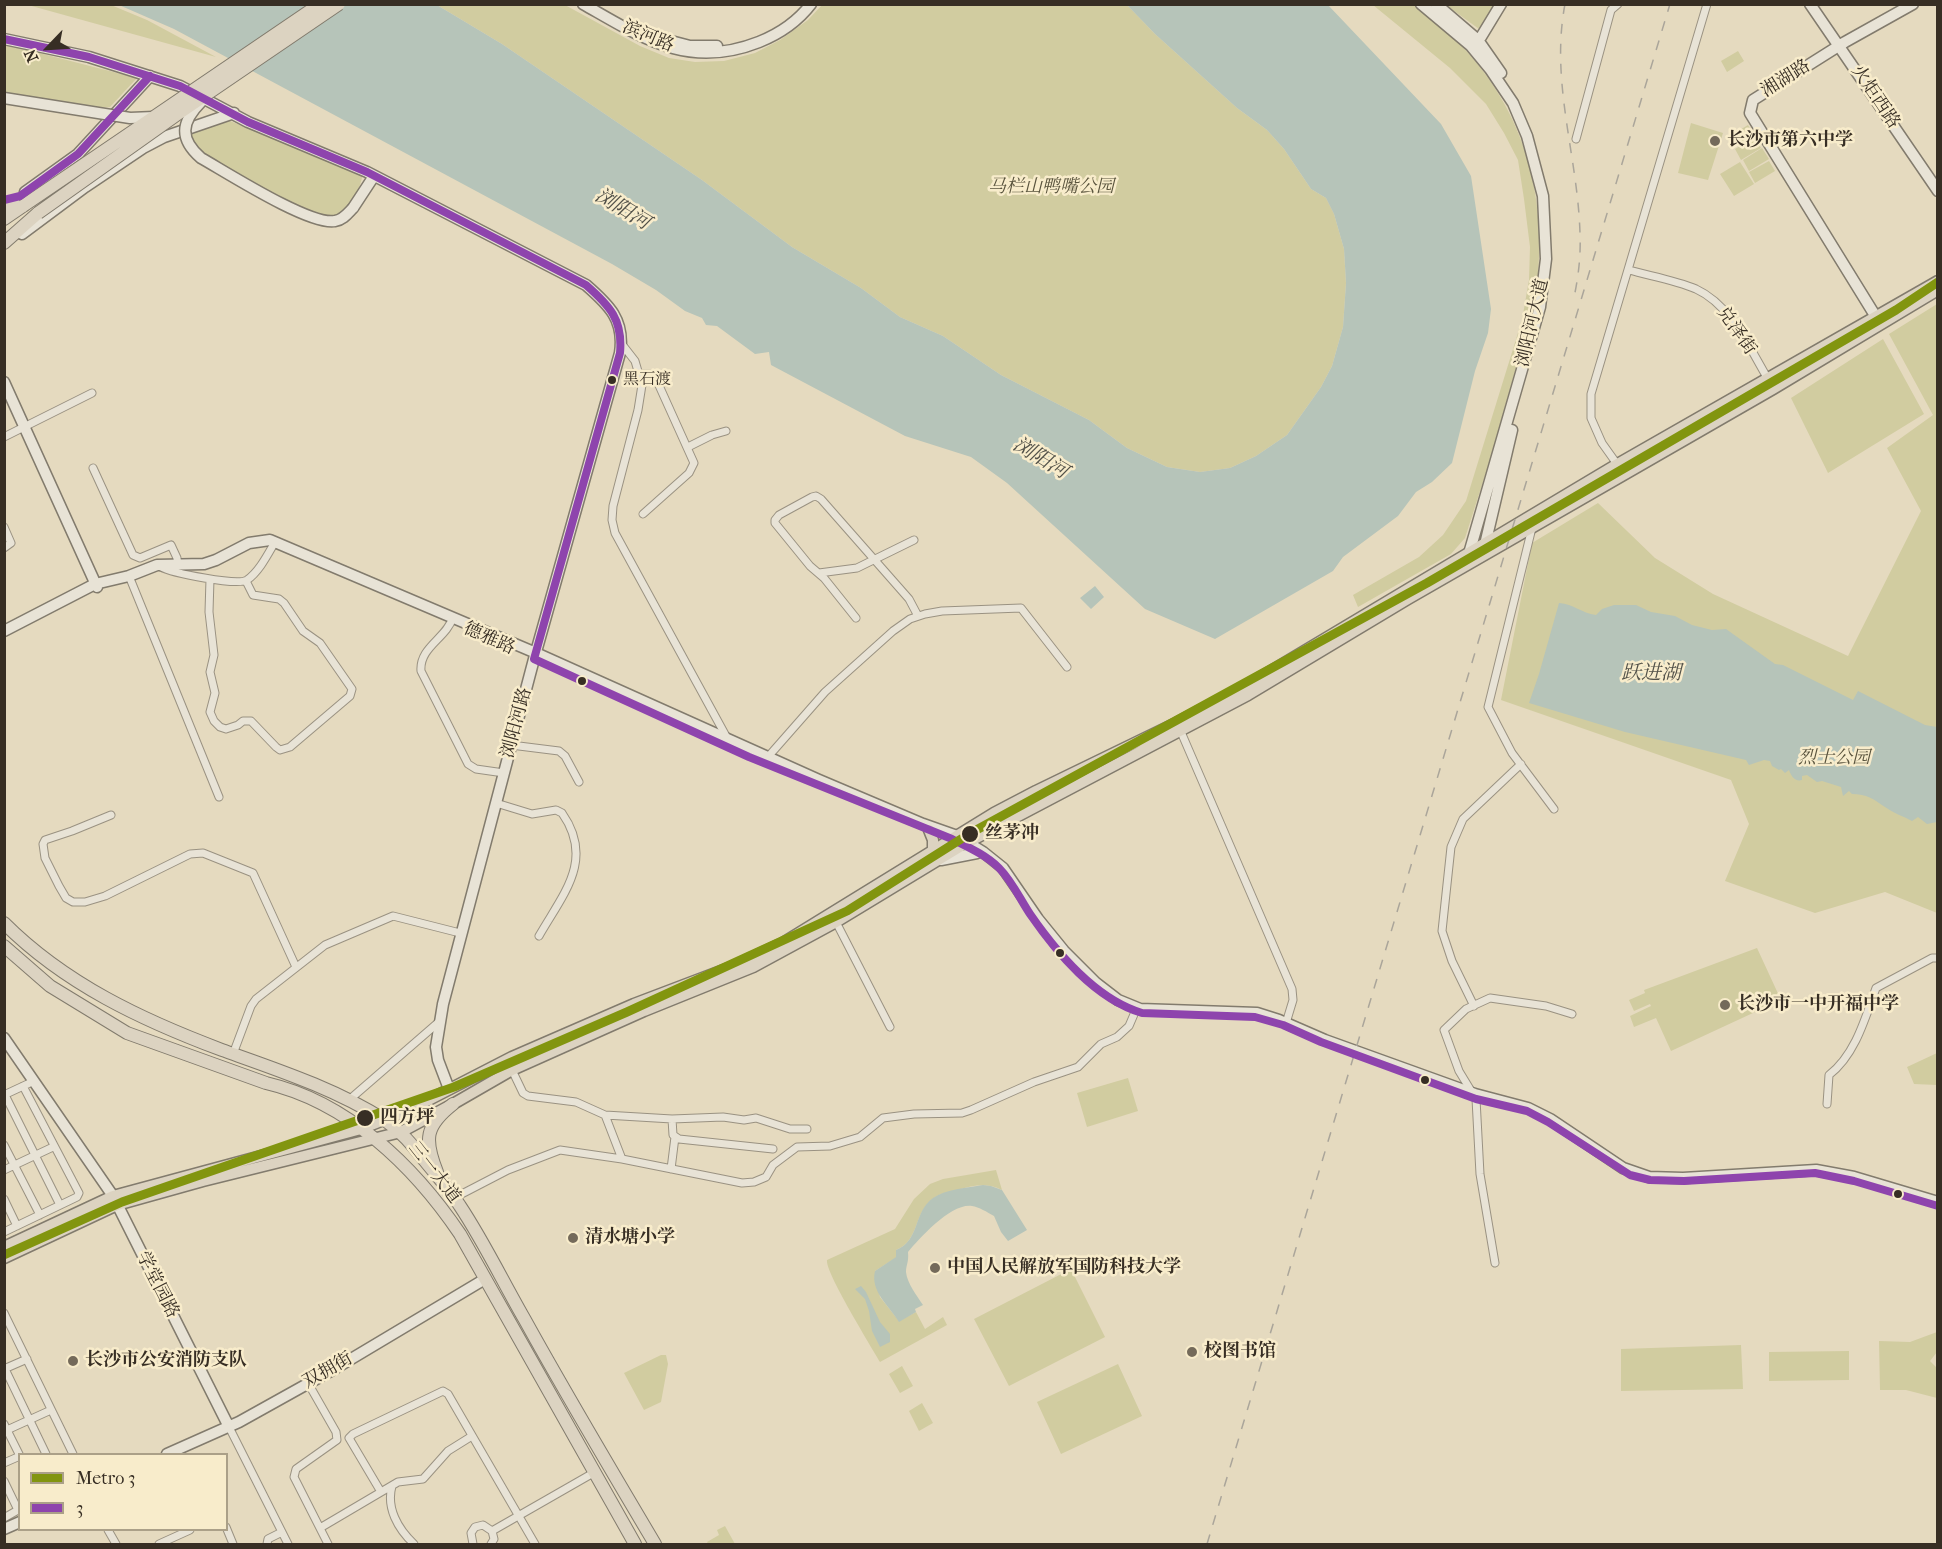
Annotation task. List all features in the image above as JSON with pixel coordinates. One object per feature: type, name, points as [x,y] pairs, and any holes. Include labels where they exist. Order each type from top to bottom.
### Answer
[{"type":"highway","points":[[4,219],[320,4]]},
{"type":"highway","points":[[4,236],[339,4]]},
{"type":"highway","points":[[4,206],[17,202],[119,141]]},
{"type":"highway","points":[[4,213],[23,206]]},
{"type":"highway","points":[[4,245],[38,213]]},
{"type":"highway","name":"三一大道","points":[[4,923],[57,968],[90,991],[135,1014],[349,1100],[385,1120],[401,1132],[440,1179],[476,1232],[524,1320],[655,1545]]},
{"type":"highway","name":"三一大道","points":[[5,947],[50,986],[128,1033],[266,1083],[287,1088],[335,1112],[374,1139],[417,1177],[460,1234],[635,1544]]},
{"type":"highway","points":[[440,1179],[429,1139],[437,1117],[453,1104]]},
{"type":"main road","points":[[1486,544],[1617,464],[1938,281]]},
{"type":"main road","points":[[4,1247],[115,1200],[361,1129],[385,1120],[512,1057],[634,1004],[734,966],[781,944],[960,841],[1036,790],[1176,723],[1244,687],[1476,554],[1532,528],[1773,389],[1938,290]]},
{"type":"main road","points":[[960,841],[1181,732],[1248,695],[1464,567],[1476,554]]},
{"type":"main road","points":[[929,830],[935,856]]},
{"type":"main road","points":[[4,1258],[115,1200],[203,1181],[401,1132],[512,1070],[645,1011],[753,967],[836,922],[935,856]]},
{"type":"street","name":"滨河路","points":[[583,4],[662,45],[699,54],[734,51],[767,39],[787,27],[811,4]]},
{"type":"street","name":"滨河路","points":[[597,4],[650,33],[690,46],[709,47],[735,44],[771,29],[791,15],[801,4]]},
{"type":"street","name":"浏阳河大道","points":[[1421,4],[1474,43],[1513,104],[1527,136],[1543,196],[1546,259],[1540,307],[1476,554]]},
{"type":"street","name":"浏阳河大道","points":[[1436,4],[1504,77],[1530,126],[1549,191],[1553,258],[1546,306],[1511,431],[1486,544],[1476,554]]},
{"type":"street","points":[[1474,43],[1501,4]]},
{"type":"street","points":[[1576,139],[1611,10],[1618,4]]},
{"type":"street","points":[[1617,464],[1602,443],[1591,418],[1592,394],[1707,4]]},
{"type":"street","name":"火炬西路","points":[[1810,4],[1842,44],[1938,180]]},
{"type":"street","name":"火炬西路","points":[[1817,4],[1938,191]]},
{"type":"street","name":"湘湖路","points":[[1876,318],[1750,113],[1754,100],[1909,5]]},
{"type":"street","name":"浏阳河路","points":[[4,39],[89,57],[180,86],[258,126],[374,176],[586,285],[612,310],[620,330],[621,343],[460,933],[440,1021],[436,1047],[438,1060],[449,1089]]},
{"type":"street","points":[[4,200],[20,196],[78,153],[150,76]]},
{"type":"street","points":[[210,93],[190,112],[185,130],[190,147],[201,158],[296,210],[317,219],[336,221],[346,216],[353,208],[374,176]]},
{"type":"street","points":[[4,98],[130,118],[154,117]]},
{"type":"street","points":[[4,245],[143,148],[164,137],[234,113]]},
{"type":"street","name":"兑泽街","points":[[1629,270],[1696,289],[1716,301],[1736,325],[1768,378]]},
{"type":"street","points":[[621,343],[630,353],[640,374],[642,385],[638,410],[613,506],[612,520],[615,533],[728,741]]},
{"type":"street","points":[[640,374],[650,374],[657,381],[694,459],[692,470],[643,514]]},
{"type":"street","points":[[4,382],[96,586]]},
{"type":"street","points":[[4,437],[92,393]]},
{"type":"street","points":[[688,447],[726,431]]},
{"type":"street","points":[[93,468],[133,555],[140,558],[171,545],[178,567]]},
{"type":"street","points":[[856,618],[819,573],[810,566],[775,520],[779,515],[816,496],[821,499],[909,600],[918,616]]},
{"type":"street","points":[[4,527],[11,543],[4,548]]},
{"type":"street","points":[[1532,528],[1488,707],[1512,753],[1554,808]]},
{"type":"street","points":[[4,632],[96,586],[160,567],[211,562],[258,540],[273,544],[535,656]]},
{"type":"street","points":[[819,573],[857,568],[914,540]]},
{"type":"street","points":[[160,567],[210,579],[240,582],[246,580],[262,562],[273,544]]},
{"type":"street","points":[[130,577],[219,797]]},
{"type":"street","points":[[210,579],[209,612],[214,655],[210,672],[215,693],[210,712],[213,721],[226,729],[251,721],[276,747],[284,749],[290,747],[350,696],[352,689],[320,643],[303,631],[284,603],[279,599],[253,595],[246,580]]},
{"type":"street","points":[[767,758],[825,692],[893,631],[918,616],[942,611],[1021,608],[1067,667]]},
{"type":"street","points":[[452,620],[440,638],[427,650],[421,671],[468,764],[476,769],[504,773]]},
{"type":"street","name":"德雅路","points":[[535,656],[960,841],[1003,868],[1034,915],[1064,951],[1101,988],[1126,1005],[1140,1009],[1257,1013],[1476,1096]]},
{"type":"street","name":"德雅路","points":[[535,656],[749,757],[960,841],[1001,870],[1035,921],[1062,953],[1095,987],[1122,1007],[1136,1012],[1255,1017],[1283,1025],[1321,1042],[1476,1096],[1528,1108],[1550,1119],[1623,1168],[1649,1177],[1683,1178],[1816,1170],[1854,1177],[1938,1204]]},
{"type":"street","points":[[1181,732],[1292,989],[1293,1000],[1286,1023]]},
{"type":"street","points":[[512,745],[559,751],[565,756],[579,782]]},
{"type":"street","points":[[1474,1006],[1452,961],[1442,931],[1451,847],[1463,819],[1521,764]]},
{"type":"street","points":[[496,803],[532,814],[556,810],[562,813],[576,842],[578,855],[574,874],[539,936]]},
{"type":"street","points":[[111,815],[45,840],[43,852],[66,898],[73,902],[94,901],[190,854],[203,853],[253,873],[296,967]]},
{"type":"street","points":[[935,856],[977,853]]},
{"type":"street","points":[[233,1054],[251,1006],[256,999],[325,945],[393,916],[460,933]]},
{"type":"street","points":[[836,922],[890,1028]]},
{"type":"street","points":[[1827,1104],[1828,1075],[1836,1070],[1858,1037],[1876,988],[1932,958],[1938,958]]},
{"type":"street","points":[[1495,1263],[1480,1174],[1476,1096],[1459,1071],[1444,1030],[1466,1010],[1490,998],[1546,1006],[1572,1014]]},
{"type":"street","points":[[454,1198],[508,1170],[560,1150],[622,1159],[742,1183],[754,1182],[766,1178],[773,1165],[797,1147],[830,1146],[860,1137],[883,1118],[962,1113],[1034,1082],[1078,1067],[1101,1044],[1117,1036],[1129,1026],[1136,1012]]},
{"type":"street","points":[[349,1100],[440,1021]]},
{"type":"street","name":"学堂园路","points":[[4,1038],[115,1200],[288,1545]]},
{"type":"street","points":[[512,1070],[523,1093],[528,1096],[576,1102],[605,1115],[672,1119],[723,1117],[744,1120],[756,1118],[790,1129],[807,1129]]},
{"type":"street","points":[[6,1094],[34,1081]]},
{"type":"street","points":[[4,1083],[6,1094],[60,1205]]},
{"type":"street","points":[[4,1232],[77,1197],[79,1191],[23,1086]]},
{"type":"street","points":[[605,1115],[622,1159]]},
{"type":"street","points":[[671,1169],[675,1137],[672,1119]]},
{"type":"street","points":[[675,1137],[772,1149]]},
{"type":"street","points":[[4,1145],[40,1215]]},
{"type":"street","points":[[4,1170],[53,1147]]},
{"type":"street","points":[[4,1199],[17,1226]]},
{"type":"street","name":"双拥街","points":[[171,1453],[229,1427],[485,1279]]},
{"type":"street","points":[[4,1313],[72,1453]]},
{"type":"street","points":[[27,1359],[5,1368],[45,1453]]},
{"type":"street","points":[[308,1383],[337,1436],[335,1443],[294,1472],[294,1477],[328,1545]]},
{"type":"street","points":[[349,1438],[443,1390],[448,1394],[535,1545]]},
{"type":"street","points":[[19,1453],[6,1427],[51,1410]]},
{"type":"street","points":[[337,1436],[349,1438],[381,1492]]},
{"type":"street","points":[[320,1528],[401,1480],[419,1481],[423,1479],[448,1451],[472,1436]]},
{"type":"street","points":[[4,1464],[18,1457]]},
{"type":"street","points":[[492,1531],[595,1472]]},
{"type":"street","points":[[4,1481],[18,1510],[4,1518]]},
{"type":"street","points":[[392,1486],[389,1496],[392,1510],[403,1532],[414,1545]]},
{"type":"street","points":[[4,1529],[18,1523]]},
{"type":"street","points":[[473,1545],[470,1537],[475,1527],[483,1525],[492,1531],[494,1539],[491,1545]]},
{"type":"street","points":[[109,1531],[116,1545]]},
{"type":"street","points":[[159,1545],[188,1531]]},
{"type":"street","points":[[228,1531],[233,1545]]},
{"type":"street","points":[[267,1545],[268,1539],[282,1532]]},
{"type":"green space","points":[[1410,4],[1424,11],[1456,40],[1480,68],[1500,97],[1516,128],[1528,160],[1539,228],[1539,264],[1535,300],[1490,460],[1465,538],[1451,554],[1358,607],[1353,595],[1419,557],[1443,535],[1466,501],[1522,320],[1529,280],[1530,247],[1518,160],[1486,104],[1450,68],[1373,5]]},
{"type":"green space","points":[[1498,4],[1479,29],[1446,5]]},
{"type":"green space","points":[[28,5],[111,5],[147,20],[216,57]]},
{"type":"green space","name":"马栏山鸭嘴公园","points":[[437,5],[565,5],[640,46],[669,58],[695,62],[724,61],[755,53],[780,40],[808,20],[822,5],[1127,5],[1155,34],[1237,108],[1267,130],[1284,149],[1311,189],[1326,198],[1334,214],[1344,249],[1346,283],[1343,327],[1332,366],[1321,387],[1287,435],[1256,456],[1230,468],[1200,472],[1167,467],[1127,448],[1089,420],[1001,375],[943,336],[900,317],[861,288],[792,247],[702,180],[502,44]]},
{"type":"green space","points":[[4,44],[137,78],[110,107],[98,108],[5,95]]},
{"type":"green space","points":[[1738,51],[1744,61],[1727,72],[1721,61]]},
{"type":"green space","points":[[225,119],[363,174],[350,207],[341,216],[334,218],[308,211],[204,157],[197,150],[189,133]]},
{"type":"green space","points":[[1691,123],[1723,133],[1708,180],[1678,173]]},
{"type":"green space","points":[[1748,125],[1754,136],[1734,147],[1728,137]]},
{"type":"green space","points":[[1755,137],[1761,148],[1741,160],[1735,149]]},
{"type":"green space","points":[[1762,148],[1769,159],[1749,171],[1743,160]]},
{"type":"green space","points":[[1769,161],[1775,171],[1755,183],[1749,172]]},
{"type":"green space","points":[[1740,162],[1754,184],[1734,196],[1720,174]]},
{"type":"green space","name":"烈士公园","points":[[1937,304],[1937,913],[1885,892],[1815,913],[1725,881],[1749,824],[1731,780],[1501,700],[1532,543],[1598,503],[1655,558],[1713,594],[1848,656],[1921,511],[1887,448],[1933,415],[1889,334]]},
{"type":"green space","points":[[1883,339],[1924,414],[1828,473],[1791,398]]},
{"type":"green space","points":[[1757,948],[1781,1000],[1671,1051],[1656,1018],[1634,1027],[1630,1016],[1651,1006],[1650,1004],[1634,1011],[1629,1000],[1645,993],[1644,990]]},
{"type":"green space","points":[[1937,1053],[1937,1085],[1914,1084],[1907,1067]]},
{"type":"green space","points":[[1128,1078],[1138,1111],[1087,1127],[1077,1093]]},
{"type":"green space","points":[[996,1170],[1002,1190],[992,1186],[976,1186],[937,1196],[927,1204],[909,1240],[896,1250],[897,1257],[875,1271],[880,1297],[899,1321],[916,1312],[925,1329],[943,1317],[947,1325],[880,1362],[833,1279],[827,1260],[895,1229],[914,1199],[930,1184],[943,1179]]},
{"type":"green space","points":[[1071,1269],[1105,1337],[1009,1386],[974,1319]]},
{"type":"green space","points":[[1937,1332],[1937,1352],[1930,1361],[1937,1368],[1937,1398],[1906,1390],[1880,1390],[1879,1341],[1910,1342]]},
{"type":"green space","points":[[1741,1345],[1743,1389],[1621,1391],[1621,1349]]},
{"type":"green space","points":[[1849,1351],[1849,1380],[1769,1381],[1769,1352]]},
{"type":"green space","points":[[661,1355],[666,1355],[668,1364],[661,1402],[644,1410],[624,1373]]},
{"type":"green space","points":[[1118,1364],[1142,1416],[1061,1454],[1037,1402]]},
{"type":"green space","points":[[902,1366],[913,1386],[900,1393],[889,1374]]},
{"type":"green space","points":[[922,1403],[933,1423],[919,1431],[909,1411]]},
{"type":"green space","points":[[725,1526],[735,1544],[708,1544],[707,1542],[719,1535],[717,1530]]},
{"type":"water","name":"浏阳河","points":[[119,5],[437,5],[502,44],[702,180],[792,247],[861,288],[900,317],[943,336],[1001,375],[1089,420],[1127,448],[1167,467],[1200,472],[1230,468],[1256,456],[1287,435],[1321,387],[1332,366],[1343,327],[1346,283],[1344,249],[1334,214],[1326,198],[1311,189],[1284,149],[1267,130],[1237,108],[1155,34],[1127,5],[1328,5],[1441,124],[1471,176],[1491,309],[1488,333],[1475,371],[1452,463],[1432,482],[1416,492],[1398,516],[1343,557],[1333,571],[1215,639],[1145,609],[1007,483],[971,457],[905,436],[771,365],[769,352],[755,354],[717,326],[706,325],[702,318],[685,311],[656,290],[612,264],[174,29]]},
{"type":"water","points":[[1095,586],[1104,597],[1091,609],[1080,598]]},
{"type":"water","name":"跃进湖","points":[[1559,603],[1596,615],[1602,609],[1614,605],[1636,605],[1651,612],[1675,616],[1692,625],[1712,630],[1726,629],[1775,664],[1783,665],[1853,700],[1858,691],[1925,725],[1937,727],[1937,822],[1927,824],[1918,817],[1912,821],[1866,796],[1852,794],[1849,791],[1843,796],[1841,787],[1822,781],[1817,782],[1807,775],[1802,776],[1802,780],[1797,780],[1789,770],[1785,773],[1772,766],[1770,761],[1764,760],[1749,765],[1746,760],[1625,732],[1529,703]]},
{"type":"water","points":[[983,1185],[1002,1190],[1027,1230],[1008,1241],[994,1216],[972,1206],[955,1210],[946,1216],[908,1252],[907,1276],[923,1305],[899,1322],[878,1292],[874,1278],[875,1271],[896,1257],[896,1250],[909,1240],[922,1211],[933,1198],[950,1191]]},
{"type":"water","points":[[861,1286],[880,1322],[890,1334],[890,1342],[880,1347],[872,1331],[865,1299],[855,1289]]},
{"type":"railway","points":[[1565,4],[1561,33],[1561,62],[1580,234],[1579,268],[1573,302]]},
{"type":"railway","points":[[1207,1544],[1670,4]]},
{"type":"metro line","name":"3","points":[[4,1255],[122,1202],[454,1087],[627,1012],[847,911],[969,834],[1427,583],[1896,310],[1938,282]]},
{"type":"transit line","name":"3","points":[[4,39],[89,57],[180,86],[248,122],[367,172],[586,285],[608,307],[617,323],[620,353],[534,659],[749,757],[952,839],[977,852],[1004,873],[1052,944],[1078,973],[1108,997],[1142,1013],[1255,1017],[1283,1025],[1321,1042],[1476,1099],[1527,1111],[1630,1175],[1650,1180],[1684,1181],[1815,1173],[1854,1181],[1938,1206]]},
{"type":"transit line","name":"3","points":[[4,200],[20,196],[78,154],[150,76]]},
{"type":"place","name":"长沙市第六中学","points":[[1715,141]]},
{"type":"place","name":"黑石渡","points":[[612,380]]},
{"type":"place","name":"丝茅冲","points":[[970,834]]},
{"type":"place","name":"长沙市一中开福中学","points":[[1725,1005]]},
{"type":"place","name":"四方坪","points":[[365,1118]]},
{"type":"place","name":"清水塘小学","points":[[573,1238]]},
{"type":"place","name":"中国人民解放军国防科技大学","points":[[935,1268]]},
{"type":"place","name":"校图书馆","points":[[1192,1352]]},
{"type":"place","name":"长沙市公安消防支队","points":[[73,1361]]}]
